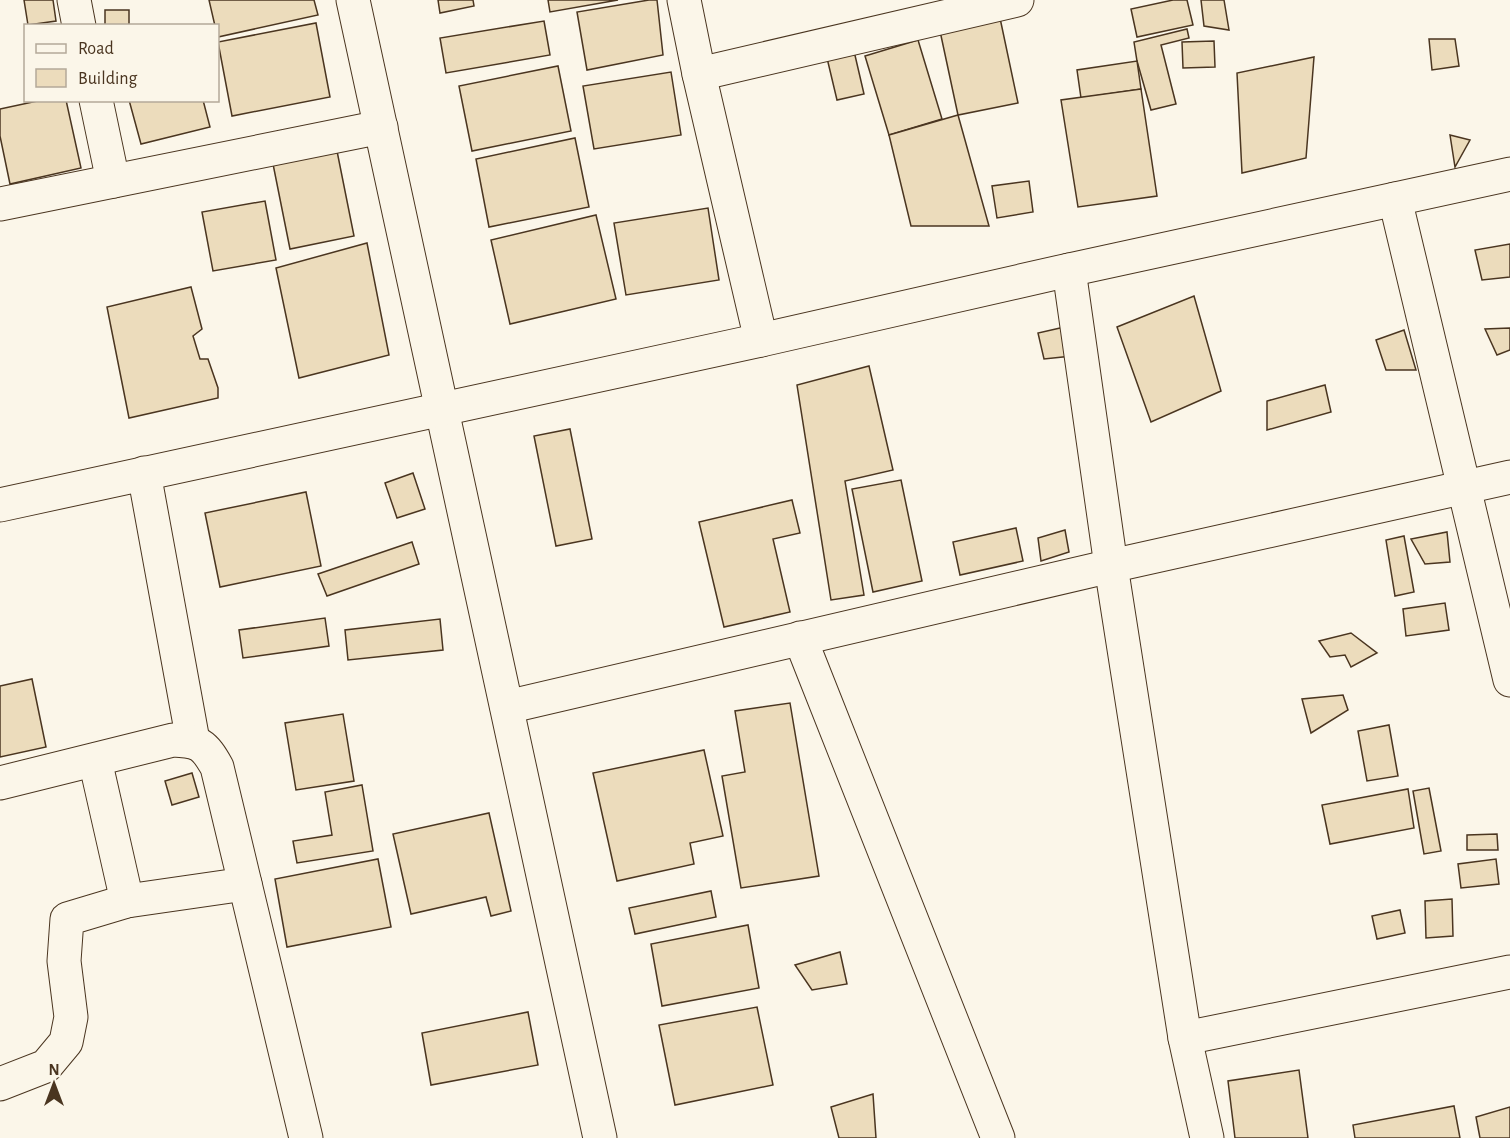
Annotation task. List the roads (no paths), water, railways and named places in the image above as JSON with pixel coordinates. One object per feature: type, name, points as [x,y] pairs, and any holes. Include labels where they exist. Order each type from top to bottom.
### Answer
[{"type":"street","points":[[74,0],[79,24]]},
{"type":"street","points":[[353,0],[600,1138]]},
{"type":"street","points":[[684,0],[761,340]]},
{"type":"street","points":[[699,74],[1017,0]]},
{"type":"street","points":[[96,102],[113,181]]},
{"type":"street","points":[[0,204],[381,127]]},
{"type":"street","points":[[0,505],[1510,174]]},
{"type":"street","points":[[1395,200],[1510,680]]},
{"type":"street","points":[[1069,270],[1111,566],[1185,1038],[1207,1138]]},
{"type":"street","points":[[144,473],[193,741]]},
{"type":"street","points":[[507,706],[1111,566],[1510,477]]},
{"type":"street","points":[[800,638],[998,1138]]},
{"type":"street","points":[[0,783],[173,740],[193,741],[208,752],[217,767],[306,1138]]},
{"type":"street","points":[[95,760],[127,901]]},
{"type":"street","points":[[0,1084],[46,1066],[66,1042],[71,1017],[64,961],[68,919],[127,901],[244,884]]},
{"type":"street","points":[[1185,1038],[1510,972]]}]
